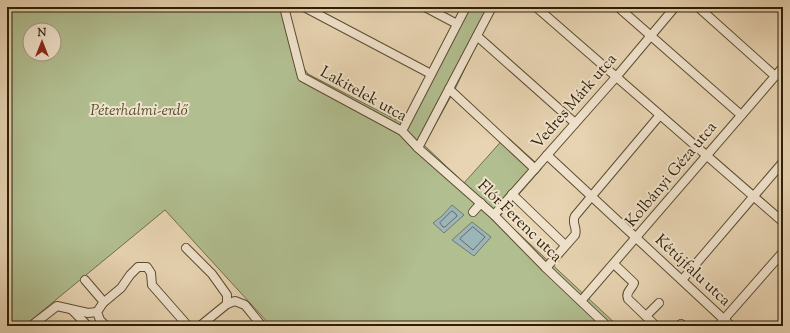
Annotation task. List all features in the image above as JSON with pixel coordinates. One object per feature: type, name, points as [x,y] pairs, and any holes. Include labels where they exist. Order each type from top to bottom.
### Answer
[{"type":"street","name":"Lakitelek utca","points":[[284,7],[302,77],[402,131],[410,140]]},
{"type":"street","points":[[304,7],[431,74]]},
{"type":"street","points":[[425,7],[457,24]]},
{"type":"street","points":[[402,131],[466,7]]},
{"type":"street","points":[[418,148],[492,7]]},
{"type":"street","points":[[536,7],[783,222]]},
{"type":"street","points":[[618,7],[652,35],[741,115]]},
{"type":"street","name":"Vedres Márk utca","points":[[494,215],[617,76],[675,7]]},
{"type":"street","points":[[698,7],[775,76]]},
{"type":"street","points":[[780,7],[783,10]]},
{"type":"street","points":[[477,36],[575,123]]},
{"type":"street","name":"Kolbányi Géza utca","points":[[581,301],[707,157],[783,67]]},
{"type":"street","points":[[449,89],[535,169]]},
{"type":"street","points":[[546,268],[576,232],[573,222],[574,218],[660,115]]},
{"type":"street","name":"Flór Ferenc utca","points":[[410,140],[482,203],[546,268],[607,326]]},
{"type":"street","name":"Kétújfalu utca","points":[[547,155],[682,280],[721,323],[731,326]]},
{"type":"street","points":[[682,280],[783,162]]},
{"type":"street","points":[[512,194],[565,245]]},
{"type":"street","points":[[473,212],[482,203]]},
{"type":"street","points":[[186,248],[212,274],[227,295],[227,304]]},
{"type":"street","points":[[721,323],[783,252]]},
{"type":"street","points":[[614,264],[633,282],[634,285],[626,296],[628,299],[656,326]]},
{"type":"street","points":[[73,311],[88,313],[97,312],[103,303],[121,288],[138,267],[147,267],[151,273],[152,285],[188,326]]},
{"type":"street","points":[[85,280],[103,301],[103,303]]},
{"type":"street","points":[[200,326],[227,304],[235,300],[245,305],[262,326]]},
{"type":"street","points":[[646,316],[658,303]]},
{"type":"street","points":[[31,326],[57,306],[63,306],[73,311],[88,326]]},
{"type":"street","points":[[97,312],[100,320],[106,326]]},
{"type":"green space","name":"Péterhalmi-erdő","points":[[7,7],[287,7],[303,67],[308,74],[402,123],[462,7],[495,7],[455,89],[424,145],[464,183],[506,136],[542,168],[500,216],[618,326],[271,326],[165,210],[24,326],[7,326]]},
{"type":"water","points":[[452,205],[464,215],[444,233],[433,223]]},
{"type":"water","points":[[472,222],[491,237],[474,256],[452,240]]}]
